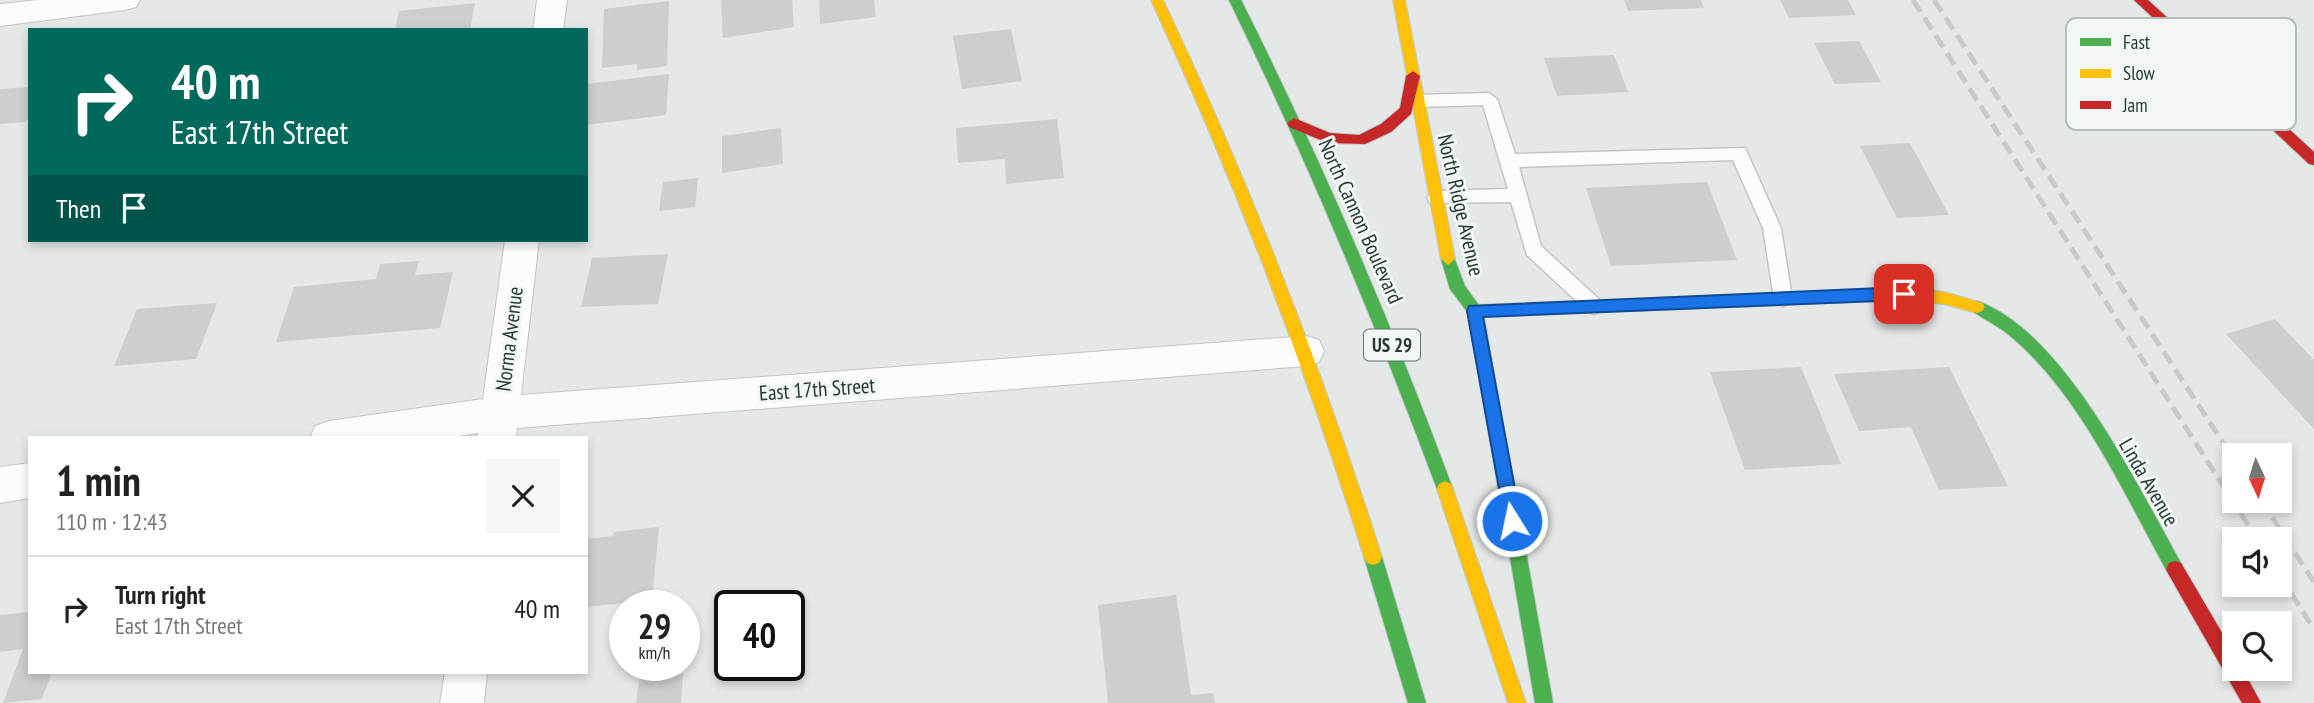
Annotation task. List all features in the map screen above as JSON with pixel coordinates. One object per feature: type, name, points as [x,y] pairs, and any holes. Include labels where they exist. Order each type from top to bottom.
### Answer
[{"type":"main road","points":[[1157,0],[1250,206],[1307,351],[1417,703]]},
{"type":"main road","name":"North Cannon Boulevard","points":[[1235,0],[1354,252],[1395,351],[1463,534],[1517,703]]},
{"type":"main road","name":"North Ridge Avenue","points":[[1399,0],[1448,262],[1458,289],[1475,311],[1544,703]]},
{"type":"main road","points":[[2140,0],[2160,18]]},
{"type":"main road","points":[[1294,123],[1328,138],[1360,140],[1386,128],[1406,110],[1413,76]]},
{"type":"main road","points":[[2281,130],[2314,160]]},
{"type":"main road","name":"Linda Avenue","points":[[1783,298],[1904,294],[1944,298],[1980,308],[2025,339],[2081,406],[2252,703]]},
{"type":"main road","points":[[1475,311],[1783,298]]},
{"type":"street","points":[[0,15],[125,0]]},
{"type":"street","points":[[548,28],[552,0]]},
{"type":"street","name":"Norma Avenue","points":[[498,425],[522,242]]},
{"type":"street","name":"East 17th Street","points":[[355,436],[1307,351]]},
{"type":"street","points":[[0,485],[28,480]]},
{"type":"street","points":[[462,703],[466,674]]},
{"type":"lane","points":[[1418,101],[1489,99],[1533,250],[1594,306]]},
{"type":"lane","points":[[1509,161],[1739,153],[1772,228],[1783,298]]},
{"type":"lane","points":[[1436,198],[1518,195]]},
{"type":"building","points":[[721,0],[792,0],[794,27],[723,38]]},
{"type":"building","points":[[819,0],[874,0],[876,17],[820,24]]},
{"type":"building","points":[[1624,0],[1701,0],[1704,8],[1628,11]]},
{"type":"building","points":[[1780,0],[1848,0],[1856,15],[1789,18]]},
{"type":"building","points":[[669,1],[667,66],[637,70],[637,64],[602,68],[604,9]]},
{"type":"building","points":[[475,3],[470,28],[395,28],[399,11]]},
{"type":"building","points":[[1011,29],[1022,81],[962,89],[953,36]]},
{"type":"building","points":[[1859,41],[1881,82],[1835,84],[1814,43]]},
{"type":"building","points":[[1614,55],[1628,92],[1557,96],[1544,58]]},
{"type":"building","points":[[669,74],[666,115],[588,125],[588,84]]},
{"type":"building","points":[[28,87],[26,122],[0,124],[0,89]]},
{"type":"building","points":[[1057,119],[1064,178],[1006,184],[1005,159],[958,163],[956,128]]},
{"type":"building","points":[[781,128],[783,164],[722,173],[722,136]]},
{"type":"building","points":[[1910,143],[1949,215],[1897,218],[1860,146]]},
{"type":"building","points":[[698,178],[695,207],[659,211],[663,182]]},
{"type":"building","points":[[1707,182],[1737,260],[1611,266],[1586,188]]},
{"type":"building","points":[[668,254],[658,304],[581,307],[592,258]]},
{"type":"building","points":[[419,261],[415,275],[453,272],[440,328],[276,342],[294,287],[376,279],[380,264]]},
{"type":"building","points":[[217,303],[196,359],[114,366],[137,309]]},
{"type":"building","points":[[2275,319],[2314,360],[2314,429],[2226,334]]},
{"type":"building","points":[[1801,367],[1841,464],[1745,470],[1710,372]]},
{"type":"building","points":[[1949,367],[2008,486],[1939,490],[1911,427],[1859,431],[1834,374]]},
{"type":"building","points":[[659,527],[653,590],[609,590],[609,605],[588,607],[588,539],[613,536],[614,532]]},
{"type":"building","points":[[1176,595],[1191,695],[1213,693],[1215,703],[1108,703],[1098,605]]},
{"type":"building","points":[[28,612],[28,674],[51,674],[42,699],[3,703],[23,649],[0,652],[0,615]]},
{"type":"building","points":[[639,681],[683,681],[681,703],[636,703]]},
{"type":"railway","points":[[1913,0],[2249,527]]},
{"type":"railway","points":[[1934,0],[2223,443]]},
{"type":"railway","points":[[2269,513],[2314,582]]},
{"type":"railway","points":[[2292,595],[2314,629]]},
{"type":"traffic: fast","points":[[1235,0],[1293,120],[1347,242],[1445,489]]},
{"type":"traffic: fast","points":[[1448,259],[1458,289],[1475,311],[1544,703]]},
{"type":"traffic: fast","points":[[1977,307],[2009,326],[2038,353],[2066,386],[2115,461],[2175,569]]},
{"type":"traffic: fast","points":[[1373,557],[1417,703]]},
{"type":"traffic: slow","points":[[1157,0],[1219,136],[1276,274],[1327,415],[1373,557]]},
{"type":"traffic: slow","points":[[1399,0],[1448,259]]},
{"type":"traffic: slow","points":[[1475,311],[1904,294],[1944,298],[1977,307]]},
{"type":"traffic: slow","points":[[1445,489],[1517,703]]},
{"type":"traffic: jam","points":[[2140,0],[2160,18]]},
{"type":"traffic: jam","points":[[1294,123],[1328,138],[1360,140],[1386,128],[1406,110],[1413,76]]},
{"type":"traffic: jam","points":[[2281,130],[2314,160]]},
{"type":"traffic: jam","points":[[2175,569],[2252,703]]},
{"type":"route","points":[[1512,521],[1475,311],[1904,294]]}]
